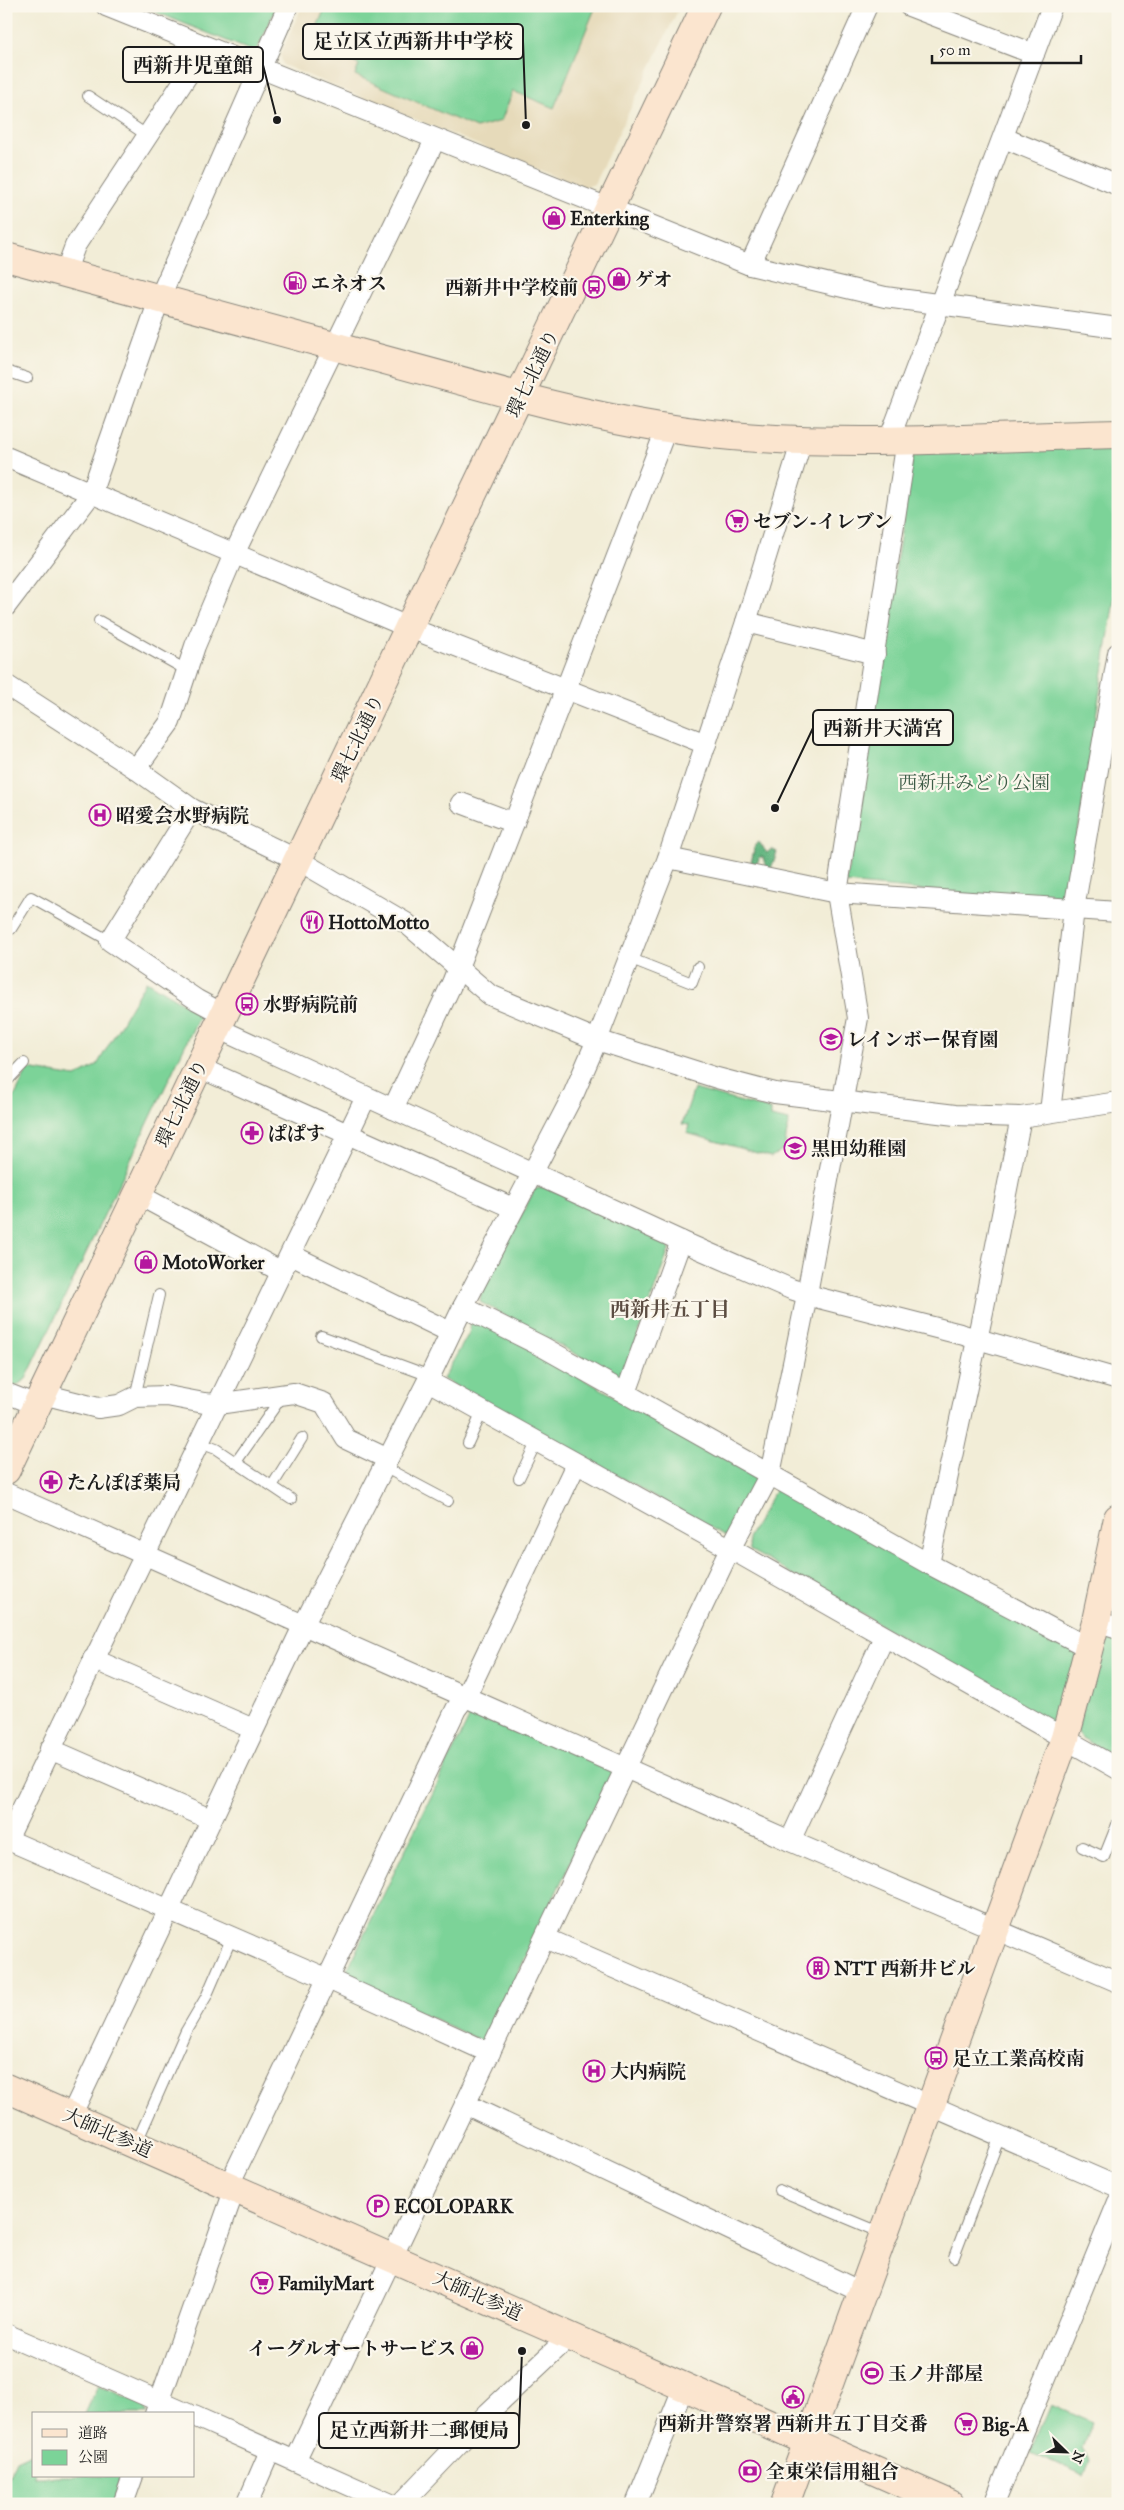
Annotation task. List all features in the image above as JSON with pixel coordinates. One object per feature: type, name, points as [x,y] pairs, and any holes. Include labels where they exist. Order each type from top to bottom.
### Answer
[{"type":"street","points":[[106,6],[435,140],[750,265],[885,297],[940,306],[1118,328]]},
{"type":"street","points":[[6,606],[91,494],[160,297],[288,6]]},
{"type":"street","name":"環七北通り","points":[[6,1470],[611,209],[706,6]]},
{"type":"street","points":[[750,265],[867,6]]},
{"type":"street","points":[[909,6],[1034,54]]},
{"type":"street","points":[[295,2461],[730,1548],[770,1474],[858,1018],[836,893],[875,654],[898,440],[940,306],[1052,6]]},
{"type":"street","points":[[65,273],[75,246],[206,46]]},
{"type":"street","points":[[1004,138],[1118,185]]},
{"type":"street","points":[[136,769],[170,722],[195,646],[234,554],[435,140]]},
{"type":"street","points":[[6,257],[160,297],[521,397],[592,415],[667,427],[732,436],[802,440],[898,440],[1118,434]]},
{"type":"street","points":[[393,1109],[458,966],[667,427]]},
{"type":"street","points":[[71,2116],[304,1624],[513,1208],[574,1093],[630,958],[668,858],[746,622],[802,440]]},
{"type":"street","points":[[6,457],[410,628],[566,691],[706,744]]},
{"type":"street","points":[[746,622],[875,654]]},
{"type":"street","points":[[1050,1112],[1074,909],[1118,653]]},
{"type":"street","points":[[6,685],[136,769],[192,809],[298,860],[406,923],[490,995],[597,1040],[717,1078],[775,1092],[955,1115],[1021,1117],[1118,1102]]},
{"type":"street","points":[[461,803],[514,824]]},
{"type":"street","points":[[192,809],[110,941],[197,1000],[220,1021],[366,1097],[681,1241],[806,1294],[978,1339],[1118,1379]]},
{"type":"street","points":[[668,858],[836,893],[1118,912]]},
{"type":"street","points":[[198,1067],[513,1208]]},
{"type":"street","points":[[366,1097],[7,1840],[326,1978],[490,2053]]},
{"type":"street","points":[[929,1564],[978,1339],[1021,1117]]},
{"type":"street","points":[[137,1194],[286,1263],[450,1332]]},
{"type":"street","points":[[626,1393],[681,1241]]},
{"type":"street","points":[[463,1307],[543,1347],[929,1564],[1089,1648]]},
{"type":"street","points":[[429,1378],[576,1464],[730,1548],[1118,1769]]},
{"type":"street","points":[[6,1393],[98,1408],[119,1405],[135,1397],[167,1396],[218,1404],[294,1393],[324,1403],[346,1438],[386,1463]]},
{"type":"street","points":[[157,2407],[232,2187],[326,1978],[456,1709],[466,1696],[576,1464]]},
{"type":"street","points":[[6,1493],[790,1841],[1118,1982]]},
{"type":"street","points":[[785,2504],[1066,1738],[1089,1648],[1107,1624],[1118,1518]]},
{"type":"street","points":[[790,1841],[884,1637]]},
{"type":"street","points":[[93,1659],[253,1729]]},
{"type":"street","points":[[50,1749],[210,1819]]},
{"type":"street","points":[[545,1938],[1118,2187]]},
{"type":"street","name":"大師北参道","points":[[6,2088],[950,2504]]},
{"type":"street","points":[[466,2104],[862,2292]]},
{"type":"street","points":[[994,2504],[1118,2202]]},
{"type":"street","points":[[6,2334],[157,2407],[179,2412]]},
{"type":"street","points":[[402,2504],[488,2413],[570,2336]]},
{"type":"street","points":[[636,2504],[684,2386]]},
{"type":"street","points":[[195,2416],[390,2504]]},
{"type":"street","points":[[254,2502],[270,2450]]},
{"type":"street","points":[[123,2504],[132,2478]]},
{"type":"lane","points":[[88,96],[148,136]]},
{"type":"lane","points":[[6,371],[27,378]]},
{"type":"lane","points":[[99,621],[188,671]]},
{"type":"lane","points":[[6,926],[11,929],[31,897],[110,941]]},
{"type":"lane","points":[[630,958],[692,983],[698,966]]},
{"type":"lane","points":[[6,1082],[24,1063]]},
{"type":"lane","points":[[135,1397],[158,1295]]},
{"type":"lane","points":[[321,1336],[429,1378]]},
{"type":"lane","points":[[236,1462],[284,1394]]},
{"type":"lane","points":[[468,1442],[483,1410]]},
{"type":"lane","points":[[272,1486],[302,1438]]},
{"type":"lane","points":[[519,1478],[537,1441]]},
{"type":"lane","points":[[200,1442],[236,1462],[291,1499]]},
{"type":"lane","points":[[386,1463],[448,1501]]},
{"type":"lane","points":[[1082,1847],[1104,1857],[1118,1822]]},
{"type":"lane","points":[[136,2144],[186,2032],[206,1997],[232,1937]]},
{"type":"lane","points":[[954,2257],[1000,2136]]},
{"type":"lane","points":[[779,2190],[884,2234]]},
{"type":"shaded area","points":[[302,6],[680,6],[594,184],[584,188],[283,65],[280,55]]},
{"type":"green space","points":[[141,6],[277,6],[257,50],[252,51]]},
{"type":"green space","points":[[326,6],[596,6],[554,108],[513,91],[501,121],[476,128],[355,75],[359,65],[310,43]]},
{"type":"green space","name":"西新井みどり公園","points":[[1118,446],[1118,574],[1067,904],[846,883],[914,449]]},
{"type":"green space","points":[[759,842],[767,853],[771,849],[777,852],[771,869],[766,867],[764,857],[760,857],[757,863],[751,863],[755,845]]},
{"type":"green space","points":[[146,981],[200,1014],[26,1379],[13,1388],[6,1384],[6,1114],[28,1069],[76,1077],[97,1065]]},
{"type":"green space","points":[[694,1089],[771,1110],[771,1117],[789,1121],[784,1149],[771,1157],[687,1133],[689,1125],[682,1124]]},
{"type":"green space","points":[[545,1187],[666,1241],[669,1250],[622,1379],[480,1302],[481,1292],[535,1189]]},
{"type":"green space","points":[[475,1319],[755,1474],[757,1484],[733,1531],[726,1536],[443,1379],[469,1333],[472,1320]]},
{"type":"green space","points":[[778,1485],[1078,1651],[1058,1727],[750,1550],[748,1538]]},
{"type":"green space","points":[[1107,1635],[1118,1638],[1118,1759],[1082,1738],[1077,1731],[1102,1640]]},
{"type":"green space","points":[[473,1710],[615,1768],[485,2043],[344,1976]]},
{"type":"green space","points":[[98,2385],[143,2404],[146,2412],[86,2412]]},
{"type":"green space","points":[[1051,2404],[1092,2422],[1083,2448],[1090,2460],[1084,2476],[1030,2453]]},
{"type":"green space","points":[[29,2454],[32,2455],[32,2478],[121,2478],[111,2504],[6,2504],[6,2483],[16,2460]]},
{"type":"place","name":"西新井児童館","points":[[277,120]]},
{"type":"place","name":"足立区立西新井中学校","points":[[526,125]]},
{"type":"place","name":"Enterking","points":[[554,218]]},
{"type":"place","name":"ゲオ","points":[[619,279]]},
{"type":"place","name":"エネオス","points":[[295,283]]},
{"type":"place","name":"西新井中学校前","points":[[594,287]]},
{"type":"place","name":"セブン-イレブン","points":[[737,521]]},
{"type":"place","name":"西新井天満宮","points":[[775,808]]},
{"type":"place","name":"昭愛会水野病院","points":[[100,815]]},
{"type":"place","name":"HottoMotto","points":[[312,922]]},
{"type":"place","name":"水野病院前","points":[[247,1004]]},
{"type":"place","name":"レインボー保育園","points":[[831,1039]]},
{"type":"place","name":"ぱぱす","points":[[252,1133]]},
{"type":"place","name":"黒田幼稚園","points":[[795,1148]]},
{"type":"place","name":"MotoWorker","points":[[146,1262]]},
{"type":"place","name":"たんぽぽ薬局","points":[[51,1482]]},
{"type":"place","name":"NTT 西新井ビル","points":[[818,1968]]},
{"type":"place","name":"足立工業高校南","points":[[936,2058]]},
{"type":"place","name":"大内病院","points":[[594,2071]]},
{"type":"place","name":"ECOLOPARK","points":[[378,2206]]},
{"type":"place","name":"FamilyMart","points":[[262,2283]]},
{"type":"place","name":"イーグルオートサービス","points":[[472,2348]]},
{"type":"place","name":"足立西新井二郵便局","points":[[522,2351]]},
{"type":"place","name":"玉ノ井部屋","points":[[872,2373]]},
{"type":"place","name":"西新井警察署 西新井五丁目交番","points":[[793,2397]]},
{"type":"place","name":"Big-A","points":[[966,2424]]},
{"type":"place","name":"全東栄信用組合","points":[[750,2471]]},
{"type":"district","name":"西新井五丁目","points":[[670,1309]]}]
